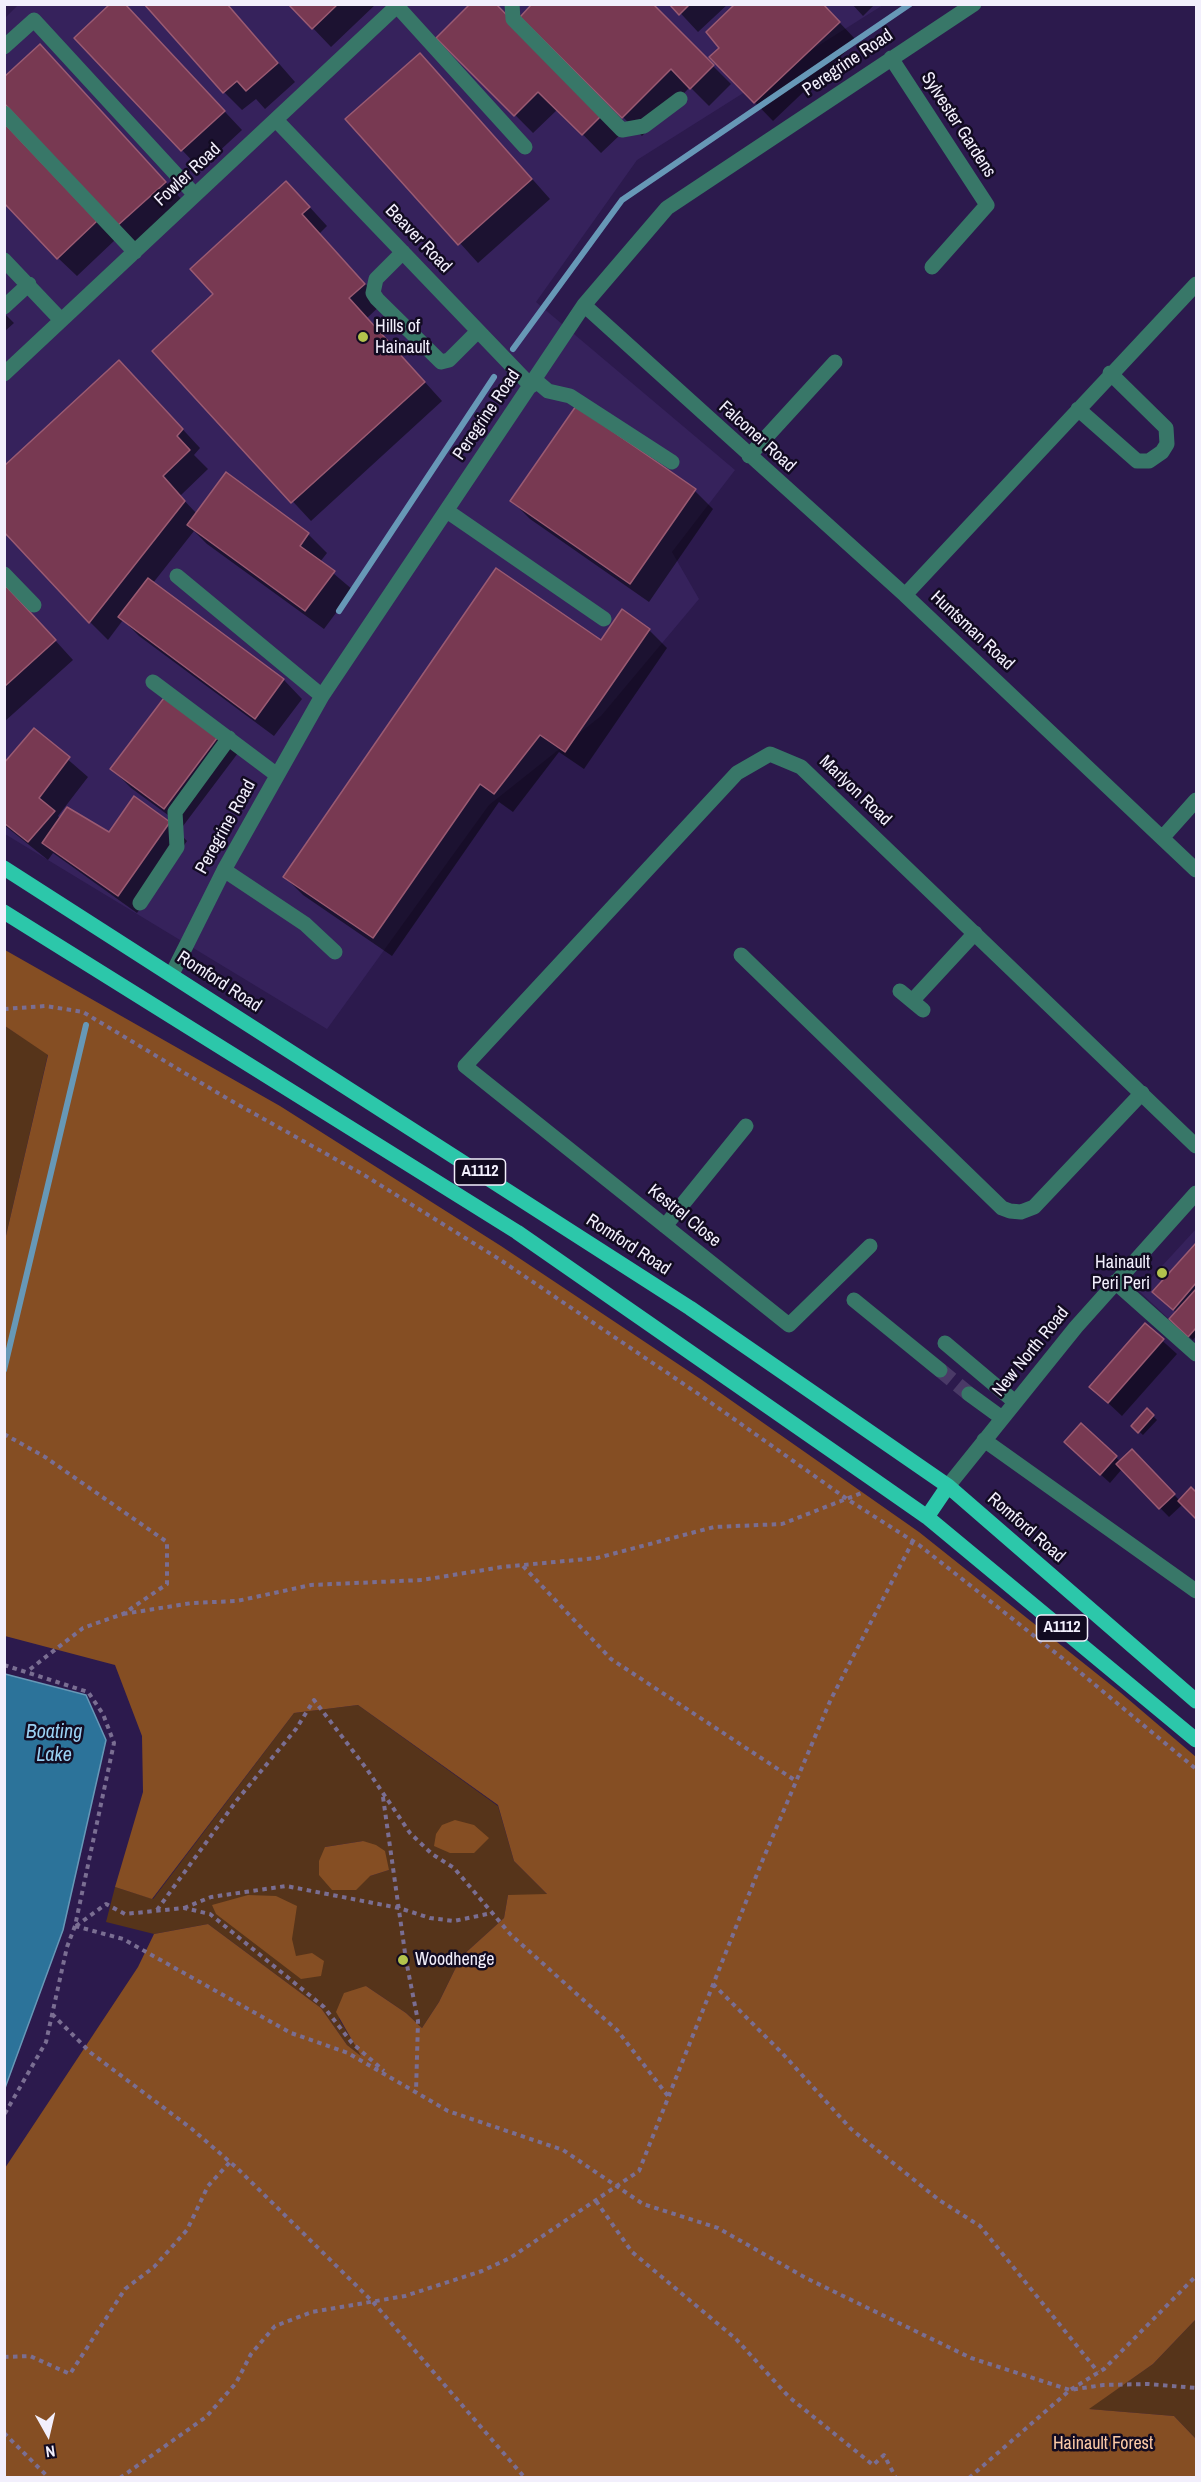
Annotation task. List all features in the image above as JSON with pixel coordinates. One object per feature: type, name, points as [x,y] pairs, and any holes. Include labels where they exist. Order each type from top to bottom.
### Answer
[{"type":"main road","name":"Romford Road","points":[[4,868],[690,1308],[948,1486],[1197,1701]]},
{"type":"main road","name":"A1112","points":[[4,912],[517,1232],[927,1517],[1197,1740]]},
{"type":"main road","points":[[927,1517],[948,1486]]},
{"type":"street","points":[[512,4],[513,19],[621,130],[644,126],[680,99]]},
{"type":"street","name":"Peregrine Road","points":[[172,974],[224,870],[322,696],[584,305],[667,208],[974,4]]},
{"type":"street","points":[[398,5],[525,147]]},
{"type":"street","name":"Fowler Road","points":[[4,374],[398,5]]},
{"type":"street","points":[[4,47],[34,20],[195,195]]},
{"type":"street","name":"Sylvester Gardens","points":[[891,58],[987,205],[932,267]]},
{"type":"street","points":[[4,113],[135,252]]},
{"type":"street","name":"Beaver Road","points":[[276,120],[478,331],[533,383],[548,391],[570,396],[672,462]]},
{"type":"street","points":[[403,252],[376,279],[373,292],[376,299],[441,362],[449,360],[478,331]]},
{"type":"street","points":[[4,260],[61,320]]},
{"type":"street","points":[[4,307],[29,284]]},
{"type":"street","name":"Huntsman Road","points":[[1197,284],[1110,373],[905,595],[1197,870]]},
{"type":"street","name":"Falconer Road","points":[[584,305],[905,595]]},
{"type":"street","points":[[749,456],[836,362]]},
{"type":"street","points":[[1078,409],[1137,461],[1149,461],[1162,452],[1167,444],[1167,428],[1110,373]]},
{"type":"street","points":[[447,511],[604,619]]},
{"type":"street","points":[[4,574],[34,605]]},
{"type":"street","points":[[177,576],[322,696]]},
{"type":"street","points":[[153,682],[277,775]]},
{"type":"street","points":[[140,903],[177,847],[175,812],[229,738]]},
{"type":"street","name":"Marlyon Road","points":[[465,1066],[738,772],[770,754],[801,767],[1197,1146]]},
{"type":"street","points":[[1163,837],[1197,800]]},
{"type":"street","points":[[224,870],[305,924],[335,952]]},
{"type":"street","points":[[912,1001],[975,933]]},
{"type":"street","points":[[741,955],[994,1200],[1010,1211],[1021,1212],[1034,1207],[1142,1093]]},
{"type":"street","name":"Kestrel Close","points":[[465,1066],[789,1325],[870,1246]]},
{"type":"street","points":[[665,1226],[746,1126]]},
{"type":"street","name":"New North Road","points":[[948,1486],[1115,1282],[1197,1193]]},
{"type":"street","points":[[1115,1282],[1197,1354]]},
{"type":"street","points":[[854,1300],[940,1370]]},
{"type":"street","points":[[945,1343],[1016,1402]]},
{"type":"street","points":[[969,1394],[1002,1418]]},
{"type":"street","points":[[984,1440],[1197,1591]]},
{"type":"path","points":[[4,1010],[46,1006],[83,1012],[228,1099],[364,1175],[499,1259],[700,1395],[847,1499],[912,1540],[1067,1661],[1197,1769]]},
{"type":"path","points":[[4,1434],[45,1457],[167,1542],[166,1584],[123,1614]]},
{"type":"path","points":[[28,1670],[83,1628],[123,1614],[192,1603],[237,1601],[311,1584],[422,1580],[523,1565],[597,1558],[714,1527],[782,1524],[863,1492],[874,1480]]},
{"type":"path","points":[[120,2478],[206,2417],[236,2383],[251,2354],[275,2326],[312,2312],[405,2296],[482,2271],[510,2258],[639,2171],[713,1984],[831,1700],[912,1540]]},
{"type":"path","points":[[523,1565],[611,1659],[796,1781]]},
{"type":"path","points":[[4,1665],[28,1670],[88,1692],[104,1714],[114,1743],[75,1926],[67,1947],[46,2042],[4,2115]]},
{"type":"path","points":[[157,1910],[237,1800],[296,1729],[314,1700],[366,1768],[410,1833],[432,1854],[454,1868],[511,1935],[617,2030],[669,2097]]},
{"type":"path","points":[[382,1794],[418,2021],[416,2092]]},
{"type":"path","points":[[184,1908],[211,1897],[286,1886],[399,1908],[430,1918],[454,1921],[492,1913]]},
{"type":"path","points":[[75,1926],[106,1904],[125,1914],[184,1908],[210,1914],[324,2007],[352,2043],[392,2078]]},
{"type":"path","points":[[75,1926],[123,1940],[291,2033],[348,2053],[448,2111],[563,2150],[643,2204],[718,2228],[806,2278],[971,2358],[1070,2390],[1103,2385],[1148,2384],[1197,2388]]},
{"type":"path","points":[[713,1984],[783,2054],[851,2129],[939,2200],[980,2226],[1098,2372]]},
{"type":"path","points":[[52,2014],[91,2053],[192,2129],[230,2162],[373,2302],[525,2478]]},
{"type":"path","points":[[4,2357],[30,2356],[70,2374],[126,2289],[154,2267],[187,2230],[208,2186],[230,2162]]},
{"type":"path","points":[[596,2200],[632,2252],[736,2339],[789,2397],[830,2433],[873,2465],[884,2456],[896,2478]]},
{"type":"path","points":[[969,2478],[1070,2390],[1098,2372],[1197,2276]]},
{"type":"path","points":[[4,2433],[49,2478]]},
{"type":"shaded area","points":[[19,4],[883,5],[637,160],[536,302],[735,470],[672,552],[699,599],[601,716],[489,805],[327,1029],[5,834],[5,18]]},
{"type":"shaded area","points":[[5,1026],[48,1054],[5,1240]]},
{"type":"shaded area","points":[[1196,1229],[1196,1289],[1169,1319],[1139,1291]]},
{"type":"shaded area","points":[[358,1705],[498,1806],[514,1861],[548,1895],[508,1895],[504,1918],[461,1957],[439,2002],[422,2028],[406,2013],[366,1986],[339,2019],[362,2057],[347,2045],[321,2008],[208,1924],[154,1934],[106,1922],[115,1887],[153,1899],[294,1713]],"holes":[[[363,1841],[389,1870],[370,1876],[325,1847]]]},
{"type":"shaded area","points":[[1196,2319],[1196,2439],[1174,2416],[1088,2409],[1153,2364]]},
{"type":"green space","name":"Hainault Forest","points":[[5,950],[280,1106],[501,1246],[702,1380],[919,1532],[1121,1693],[1196,1757],[1196,2319],[1153,2364],[1089,2409],[1174,2416],[1196,2439],[1196,2477],[5,2477],[5,2168],[138,1967],[154,1934],[208,1924],[321,2008],[347,2045],[361,2056],[336,2012],[344,1993],[366,1986],[406,2013],[422,2028],[439,2002],[461,1957],[504,1918],[508,1895],[547,1894],[514,1861],[498,1805],[358,1705],[294,1713],[152,1899],[115,1887],[143,1792],[142,1736],[115,1665],[5,1636],[5,1240],[48,1055],[5,1026]]},
{"type":"green space","points":[[455,1820],[474,1825],[489,1838],[474,1853],[450,1853],[434,1846],[436,1834],[442,1825]]},
{"type":"green space","points":[[363,1841],[385,1851],[389,1870],[370,1876],[356,1890],[332,1890],[319,1875],[319,1861],[325,1847]]},
{"type":"green space","points":[[248,1895],[276,1896],[297,1906],[292,1939],[296,1956],[312,1953],[324,1961],[321,1976],[301,1979],[216,1914],[212,1905]]},
{"type":"water","name":"Boating Lake","points":[[5,1674],[86,1695],[106,1740],[63,1930],[5,2088]]},
{"type":"building","points":[[110,4],[125,4],[225,111],[181,151],[74,38]]},
{"type":"building","points":[[144,4],[227,4],[278,63],[246,91],[237,81],[223,93]]},
{"type":"building","points":[[288,4],[338,4],[312,29]]},
{"type":"building","points":[[470,4],[496,4],[603,114],[582,135],[538,92],[514,116],[436,38]]},
{"type":"building","points":[[532,4],[653,4],[714,65],[690,89],[671,69],[622,118],[520,17]]},
{"type":"building","points":[[669,4],[690,4],[679,15]]},
{"type":"building","points":[[735,4],[823,4],[840,22],[754,103],[709,57],[719,48],[706,32]]},
{"type":"building","points":[[40,44],[166,182],[117,226],[4,103],[4,77]]},
{"type":"building","points":[[420,53],[532,179],[458,245],[345,119]]},
{"type":"building","points":[[4,123],[97,221],[57,259],[4,203]]},
{"type":"building","points":[[286,181],[310,207],[302,214],[365,284],[349,298],[425,382],[291,503],[152,351],[213,294],[190,269]]},
{"type":"building","points":[[119,360],[183,429],[177,436],[190,450],[163,476],[185,501],[89,623],[4,532],[4,466]]},
{"type":"building","points":[[576,406],[696,489],[630,584],[510,501]]},
{"type":"building","points":[[226,472],[309,533],[300,546],[335,571],[305,611],[187,525]]},
{"type":"building","points":[[496,568],[601,640],[622,609],[650,629],[565,752],[540,735],[494,794],[480,784],[373,938],[283,877]]},
{"type":"building","points":[[148,578],[284,679],[255,719],[118,617]]},
{"type":"building","points":[[4,584],[56,640],[4,687]]},
{"type":"building","points":[[167,694],[220,734],[164,809],[110,769]]},
{"type":"building","points":[[34,728],[70,757],[39,798],[55,811],[28,842],[4,823],[4,763]]},
{"type":"building","points":[[134,796],[170,822],[118,896],[42,843],[67,807],[109,832]]},
{"type":"building","points":[[1196,1243],[1196,1283],[1173,1310],[1152,1292]]},
{"type":"building","points":[[1196,1289],[1196,1328],[1188,1337],[1169,1319]]},
{"type":"building","points":[[1145,1323],[1164,1339],[1108,1403],[1089,1387]]},
{"type":"building","points":[[1147,1408],[1154,1415],[1138,1433],[1131,1426]]},
{"type":"building","points":[[1081,1423],[1117,1456],[1100,1475],[1064,1442]]},
{"type":"building","points":[[1132,1449],[1175,1494],[1159,1509],[1116,1464]]},
{"type":"building","points":[[1191,1487],[1196,1492],[1196,1519],[1178,1501]]},
{"type":"waterway","points":[[513,349],[622,200],[910,4]]},
{"type":"waterway","points":[[339,611],[494,377]]},
{"type":"waterway","points":[[4,1370],[86,1025]]},
{"type":"tunnel","points":[[940,1370],[969,1394]]},
{"type":"place","name":"Hills of Hainault","points":[[363,337]]},
{"type":"place","name":"Hainault Peri Peri","points":[[1162,1273]]},
{"type":"place","name":"Woodhenge","points":[[403,1960]]}]
